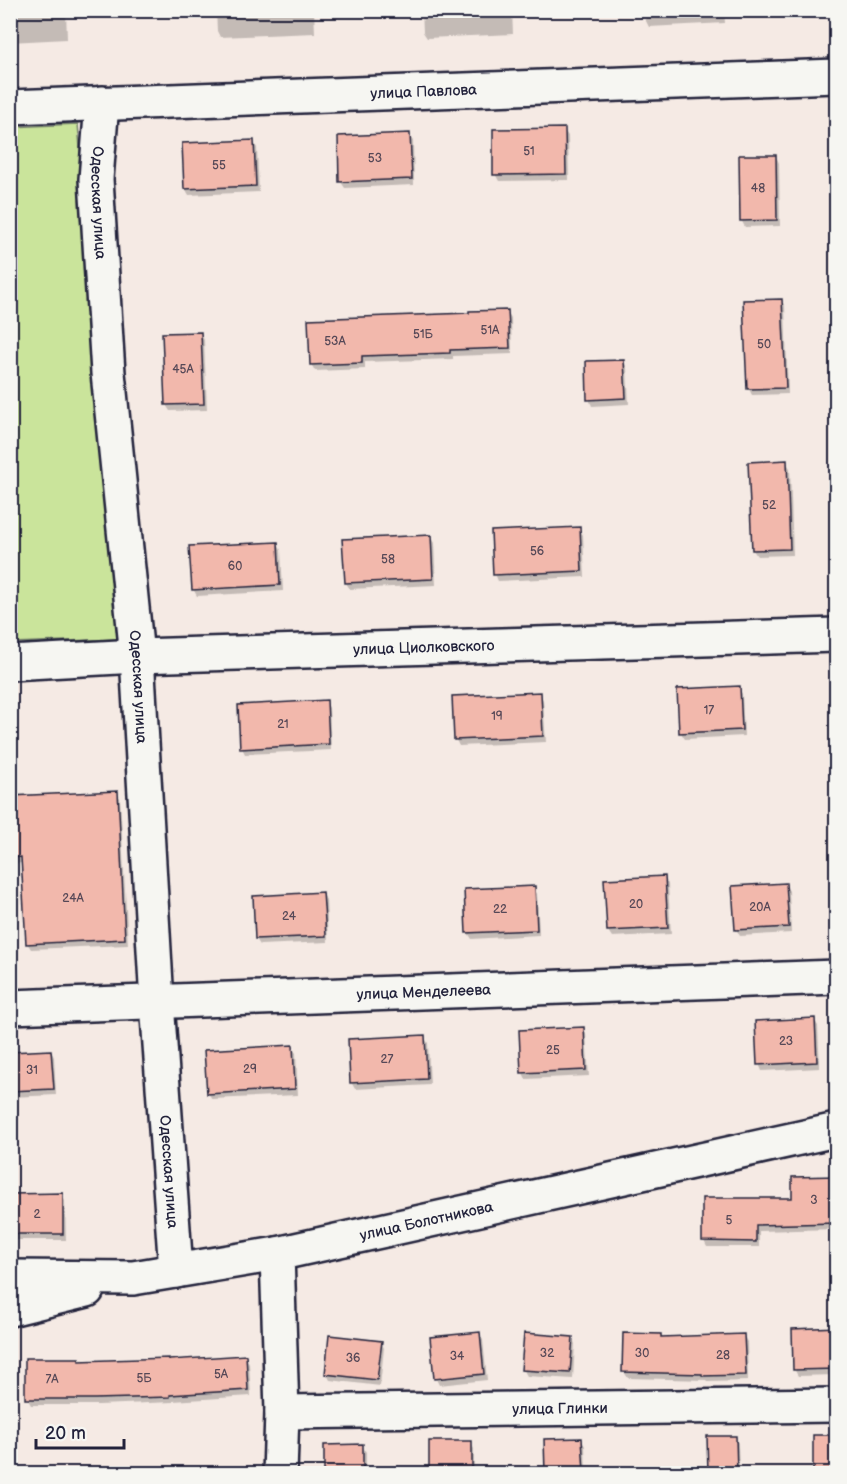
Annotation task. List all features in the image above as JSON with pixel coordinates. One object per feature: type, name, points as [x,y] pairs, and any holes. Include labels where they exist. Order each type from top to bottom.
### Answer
[{"type":"street","name":"улица Павлова","points":[[10,107],[837,76]]},
{"type":"street","name":"Одесская улица","points":[[102,103],[96,179],[107,361],[137,656],[157,1002],[176,1271]]},
{"type":"street","name":"улица Циолковского","points":[[10,663],[137,656],[837,634]]},
{"type":"street","name":"улица Менделеева","points":[[10,1007],[837,977]]},
{"type":"street","name":"улица Болотникова","points":[[10,1277],[133,1278],[277,1254],[837,1130]]},
{"type":"street","points":[[277,1254],[282,1412],[280,1473]]},
{"type":"street","points":[[10,1309],[133,1278]]},
{"type":"street","name":"улица Глинки","points":[[282,1412],[837,1405]]},
{"type":"green space","points":[[78,124],[121,639],[11,643],[10,127]]},
{"type":"building","points":[[565,128],[566,174],[493,175],[493,129]]},
{"type":"building","points":[[410,133],[412,179],[339,182],[338,136]]},
{"type":"building","points":[[254,140],[256,186],[184,189],[182,143]]},
{"type":"building","points":[[739,155],[776,155],[777,220],[740,221]]},
{"type":"building","points":[[782,299],[786,388],[747,389],[743,300]]},
{"type":"building","points":[[508,310],[510,348],[362,356],[362,363],[310,365],[308,319]]},
{"type":"building","points":[[201,332],[204,404],[165,405],[162,333]]},
{"type":"building","points":[[624,360],[626,398],[587,400],[586,361]]},
{"type":"building","points":[[787,460],[790,549],[752,550],[748,462]]},
{"type":"building","points":[[580,527],[582,571],[493,575],[491,531]]},
{"type":"building","points":[[431,535],[433,579],[345,583],[342,539]]},
{"type":"building","points":[[278,542],[280,585],[192,590],[189,546]]},
{"type":"building","points":[[740,686],[742,730],[679,733],[677,689]]},
{"type":"building","points":[[541,692],[543,736],[454,740],[452,696]]},
{"type":"building","points":[[327,700],[329,744],[240,749],[238,705]]},
{"type":"building","points":[[118,791],[125,939],[26,944],[21,857],[10,858],[10,796]]},
{"type":"building","points":[[665,876],[668,928],[607,931],[604,879]]},
{"type":"building","points":[[786,883],[789,927],[735,930],[732,886]]},
{"type":"building","points":[[535,886],[537,930],[466,933],[464,889]]},
{"type":"building","points":[[323,892],[326,936],[255,939],[253,896]]},
{"type":"building","points":[[815,1018],[817,1062],[757,1065],[755,1021]]},
{"type":"building","points":[[584,1027],[586,1070],[521,1073],[519,1030]]},
{"type":"building","points":[[425,1035],[427,1079],[350,1083],[348,1039]]},
{"type":"building","points":[[293,1045],[295,1089],[207,1094],[204,1050]]},
{"type":"building","points":[[51,1050],[54,1089],[10,1091],[10,1052]]},
{"type":"building","points":[[837,1176],[837,1223],[756,1225],[756,1242],[702,1241],[702,1198],[792,1198],[792,1177]]},
{"type":"building","points":[[63,1193],[63,1234],[10,1234],[10,1194]]},
{"type":"building","points":[[837,1327],[837,1369],[793,1370],[792,1329]]},
{"type":"building","points":[[480,1332],[484,1374],[434,1379],[430,1337]]},
{"type":"building","points":[[524,1333],[573,1337],[570,1373],[521,1370]]},
{"type":"building","points":[[623,1333],[661,1334],[661,1337],[744,1334],[746,1375],[702,1376],[702,1374],[622,1372]]},
{"type":"building","points":[[329,1335],[382,1341],[377,1380],[325,1374]]},
{"type":"building","points":[[246,1355],[248,1390],[170,1395],[170,1397],[25,1399],[25,1358],[79,1358],[79,1361],[169,1358],[169,1360]]},
{"type":"building","points":[[813,1435],[837,1435],[837,1473],[813,1473]]},
{"type":"building","points":[[707,1436],[736,1436],[737,1473],[708,1473]]},
{"type":"building","points":[[582,1438],[584,1473],[545,1473],[544,1439]]},
{"type":"building","points":[[429,1441],[472,1441],[472,1473],[429,1473]]},
{"type":"building","points":[[363,1444],[363,1473],[324,1473],[324,1445]]}]
